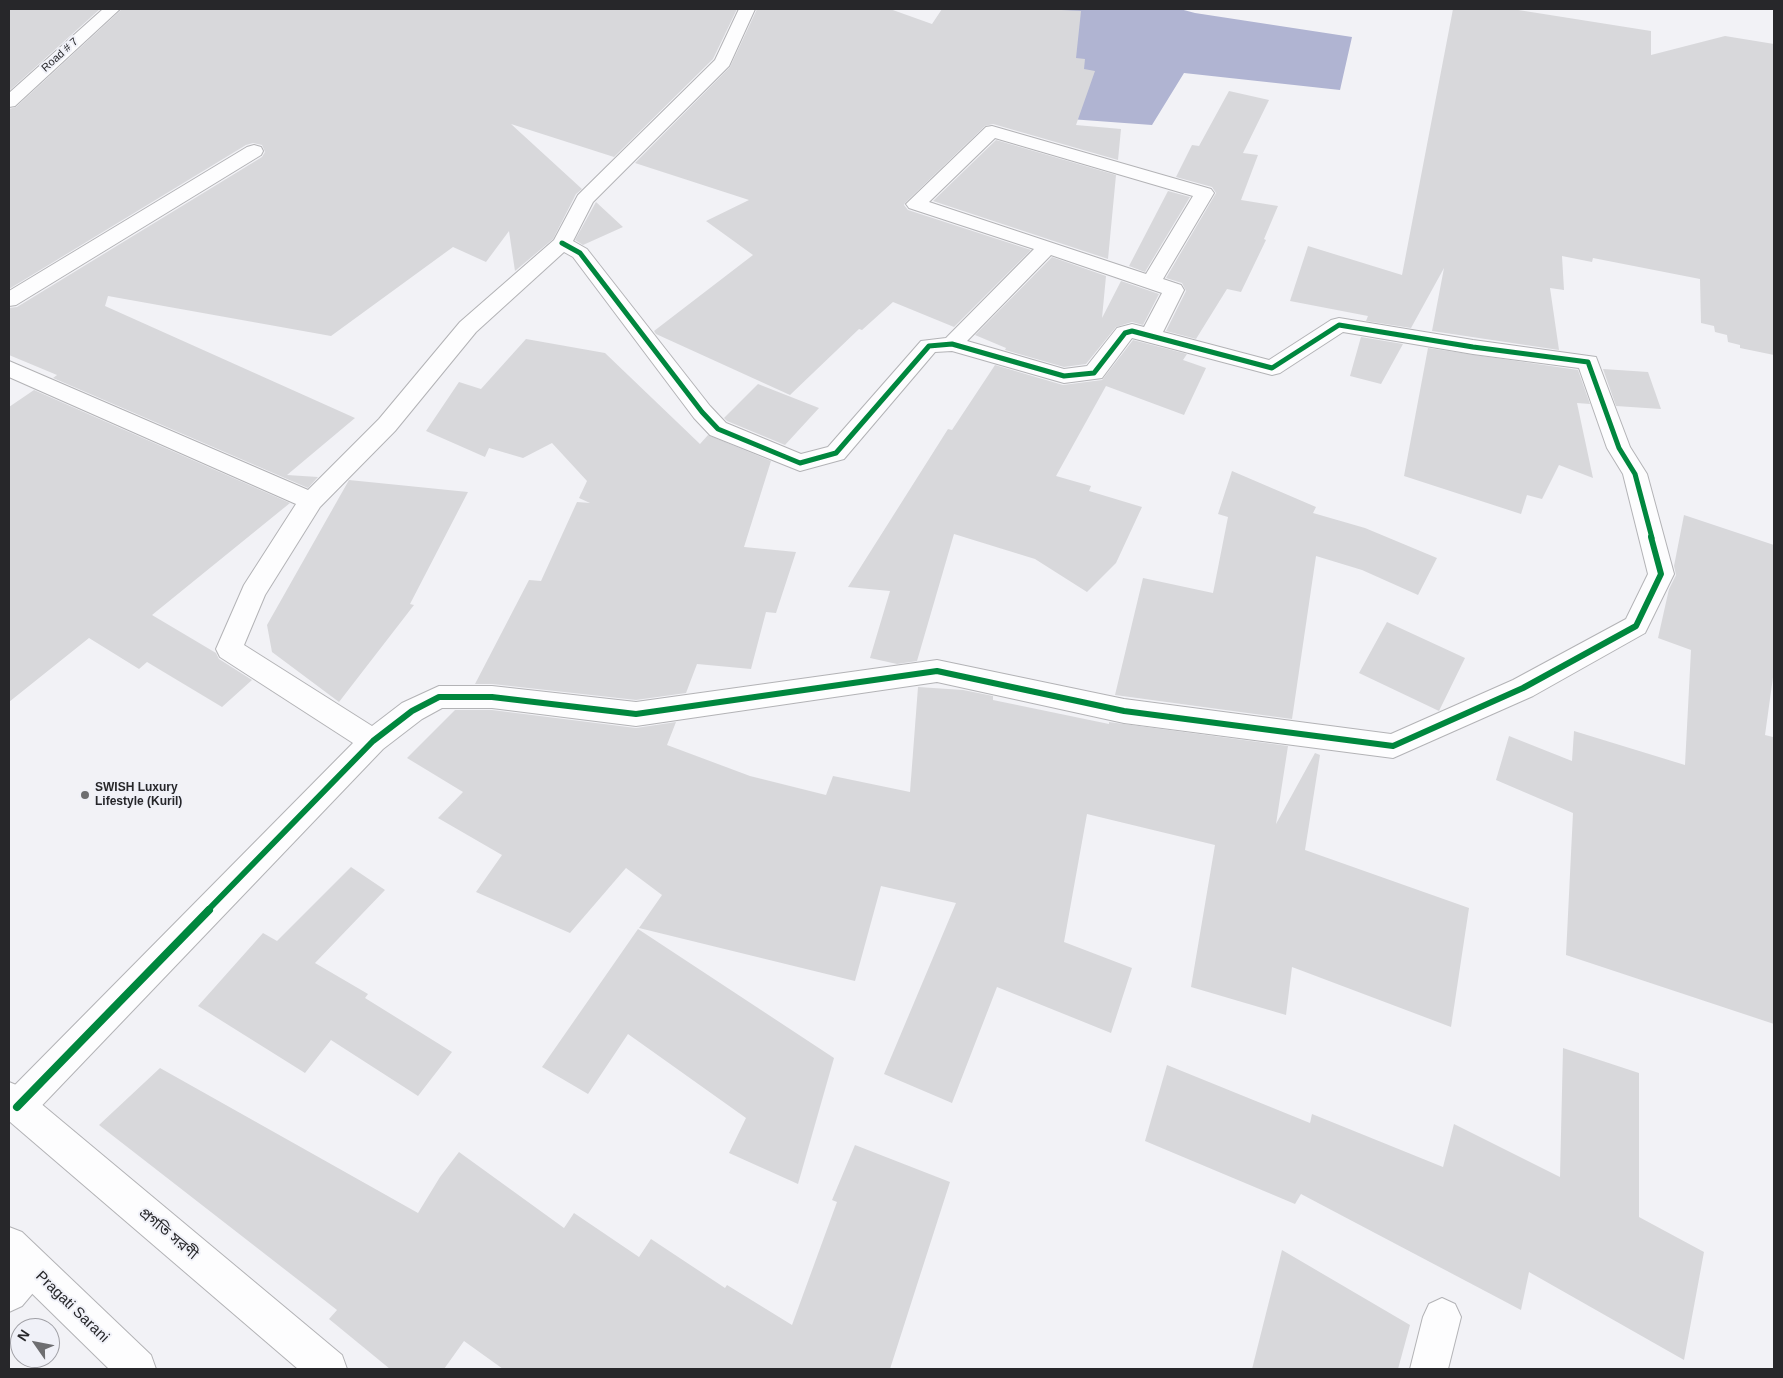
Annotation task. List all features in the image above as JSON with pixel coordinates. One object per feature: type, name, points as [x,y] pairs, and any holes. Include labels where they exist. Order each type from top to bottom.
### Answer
[{"type":"street","name":"Road # 7","points":[[9,102],[112,9]]},
{"type":"street","points":[[373,741],[229,649],[253,592],[312,501],[387,425],[468,327],[562,243],[585,199],[723,62],[747,9]]},
{"type":"street","points":[[1151,283],[1204,193],[992,131],[916,204],[1151,283],[1174,290],[1151,334]]},
{"type":"street","points":[[9,300],[254,151]]},
{"type":"street","points":[[13,1103],[373,741],[412,711],[438,697],[492,698],[636,714],[937,671],[1124,711],[1393,746],[1523,688],[1636,626],[1661,574],[1635,474],[1619,448],[1588,362],[1464,346],[1338,325],[1272,368],[1151,334],[1132,331],[1125,333],[1094,373],[1064,376],[952,344],[929,346],[836,453],[800,463],[718,429],[702,412],[580,253],[562,243]]},
{"type":"street","points":[[952,344],[1047,247]]},
{"type":"street","points":[[9,368],[312,501]]},
{"type":"street","points":[[9,391],[30,377]]},
{"type":"street","name":"প্রগতি সরণী","points":[[13,1103],[328,1369]]},
{"type":"street","name":"Pragati Sarani","points":[[16,1268],[137,1369]]},
{"type":"street","points":[[1429,1369],[1442,1317]]},
{"type":"water","points":[[1042,9],[1180,9],[1195,13],[1352,37],[1340,90],[1184,73],[1152,125],[960,111],[1043,53]]},
{"type":"building","points":[[9,9],[100,9],[9,91]]},
{"type":"building","points":[[122,9],[737,9],[713,59],[614,157],[511,124],[582,189],[576,194],[553,239],[515,271],[509,231],[486,262],[453,247],[331,336],[108,296],[105,306],[355,418],[287,475],[318,477],[308,488],[53,378],[57,375],[9,355],[9,308],[17,307],[262,157],[265,152],[262,145],[253,143],[246,145],[9,289],[9,109],[16,107]]},
{"type":"building","points":[[757,9],[890,9],[932,24],[942,9],[1081,11],[1076,58],[1085,59],[1084,69],[1095,71],[1076,125],[1121,129],[1118,160],[993,124],[985,126],[904,205],[908,210],[1031,250],[954,327],[893,302],[862,330],[859,329],[790,395],[656,334],[654,331],[753,255],[706,221],[749,200],[635,163],[730,67]]},
{"type":"building","points":[[1453,9],[1512,9],[1651,31],[1651,55],[1725,36],[1774,44],[1774,355],[1740,348],[1740,345],[1728,342],[1727,335],[1715,332],[1714,326],[1701,323],[1700,279],[1593,258],[1592,262],[1562,256],[1564,290],[1550,288],[1559,350],[1432,331],[1444,268],[1411,328],[1366,321],[1368,316],[1290,301],[1308,246],[1402,275]]},
{"type":"building","points":[[1229,91],[1269,100],[1243,153],[1258,155],[1241,200],[1278,206],[1264,239],[1266,240],[1241,292],[1227,289],[1196,339],[1166,331],[1186,291],[1182,283],[1166,278],[1216,193],[1212,187],[1176,177],[1192,145],[1199,146]]},
{"type":"building","points":[[996,140],[1116,175],[1108,259],[933,201]]},
{"type":"building","points":[[1168,191],[1190,197],[1145,272],[1129,266]]},
{"type":"building","points":[[596,202],[623,227],[583,245],[575,240]]},
{"type":"building","points":[[1052,257],[1106,276],[1102,318],[1121,281],[1159,294],[1143,325],[1132,322],[1116,327],[1086,364],[1064,367],[1005,350],[1006,348],[975,335]]},
{"type":"building","points":[[1361,337],[1403,344],[1381,384],[1350,376]]},
{"type":"building","points":[[526,339],[605,353],[700,444],[708,435],[771,461],[744,547],[796,552],[776,613],[766,612],[751,669],[697,664],[686,693],[636,700],[492,684],[475,684],[529,580],[541,581],[577,502],[590,503],[579,498],[587,481],[552,443],[523,458],[489,448],[485,457],[426,431],[459,382],[481,389]]},
{"type":"building","points":[[1133,340],[1187,354],[1183,360],[1206,368],[1184,415],[1106,386],[1056,476],[1091,486],[1089,491],[1142,507],[1116,563],[1087,592],[1035,559],[954,534],[917,661],[897,664],[870,658],[890,591],[848,587],[948,429],[952,430],[995,365],[1063,385],[1102,380]]},
{"type":"building","points":[[1428,348],[1578,370],[1590,404],[1577,403],[1593,478],[1559,465],[1542,499],[1527,495],[1521,514],[1404,476]]},
{"type":"building","points":[[1603,369],[1648,372],[1661,409],[1616,406]]},
{"type":"building","points":[[758,384],[819,408],[785,445],[727,421],[724,418]]},
{"type":"building","points":[[34,390],[290,503],[152,615],[216,653],[219,659],[252,680],[222,707],[147,662],[139,669],[89,638],[9,702],[9,407]]},
{"type":"building","points":[[1232,471],[1316,507],[1313,513],[1365,528],[1437,558],[1418,595],[1362,570],[1316,556],[1292,719],[1115,695],[1143,578],[1213,593],[1228,517],[1218,514]]},
{"type":"building","points":[[349,480],[468,492],[410,604],[414,605],[339,702],[272,652],[267,625]]},
{"type":"building","points":[[1684,515],[1774,545],[1774,670],[1765,735],[1773,737],[1774,758],[1774,1024],[1566,955],[1573,813],[1496,780],[1509,736],[1572,761],[1574,731],[1685,765],[1691,650],[1658,638],[1669,589],[1676,575],[1674,566]]},
{"type":"building","points":[[1387,622],[1465,658],[1439,711],[1359,673]]},
{"type":"building","points":[[918,687],[963,690],[993,696],[993,700],[1109,724],[1109,722],[1288,746],[1276,824],[1315,753],[1320,755],[1305,850],[1469,908],[1451,1027],[1292,967],[1286,1015],[1191,987],[1215,845],[1087,814],[1064,942],[1132,968],[1111,1033],[997,987],[952,1103],[884,1074],[956,903],[881,886],[855,981],[639,928],[662,895],[626,868],[570,933],[476,892],[502,855],[438,818],[463,792],[407,758],[455,710],[492,710],[636,728],[676,722],[667,745],[750,776],[826,795],[833,776],[910,792]]},
{"type":"building","points":[[351,867],[385,890],[315,963],[368,994],[365,998],[452,1052],[418,1096],[331,1040],[305,1073],[198,1006],[263,933],[277,941]]},
{"type":"building","points":[[638,929],[834,1058],[798,1184],[729,1153],[746,1118],[628,1034],[588,1094],[542,1067]]},
{"type":"building","points":[[1563,1048],[1639,1073],[1639,1217],[1704,1252],[1684,1360],[1529,1272],[1521,1310],[1301,1194],[1295,1204],[1145,1141],[1167,1065],[1310,1123],[1312,1114],[1443,1167],[1454,1124],[1560,1177]]},
{"type":"building","points":[[160,1068],[418,1213],[440,1177],[459,1152],[564,1228],[574,1213],[639,1257],[651,1239],[725,1288],[727,1285],[792,1325],[837,1202],[832,1200],[855,1145],[950,1182],[890,1369],[503,1369],[464,1341],[444,1369],[390,1369],[329,1319],[337,1310],[99,1125]]},
{"type":"building","points":[[1282,1250],[1410,1325],[1398,1369],[1252,1369]]},
{"type":"cycle path","points":[[17,1107],[373,741],[412,711],[439,697],[492,697],[636,714],[937,671],[1124,711],[1393,746],[1523,688],[1636,626],[1661,574],[1635,474],[1619,448],[1588,362],[1473,347],[1339,325],[1272,368],[1132,331],[1125,333],[1094,373],[1064,376],[952,344],[929,346],[836,453],[800,463],[718,429],[702,412],[580,253],[562,243]]},
{"type":"place","name":"SWISH Luxury Lifestyle (Kuril)","points":[[85,795]]}]
